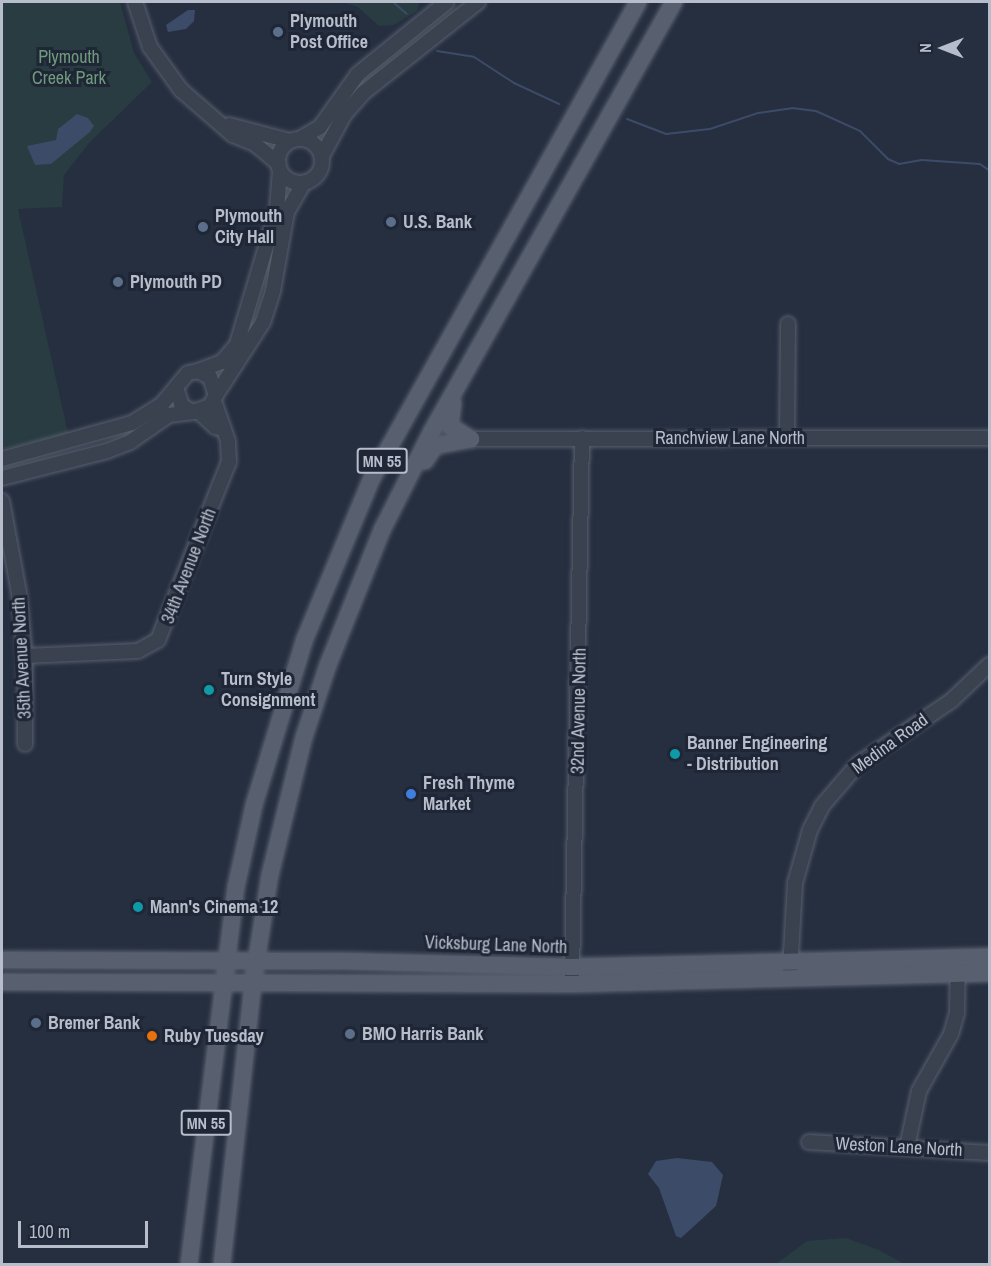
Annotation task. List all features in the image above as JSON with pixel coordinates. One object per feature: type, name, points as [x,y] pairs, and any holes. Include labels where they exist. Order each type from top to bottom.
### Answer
[{"type":"main road","points":[[612,48],[629,2]]},
{"type":"main road","name":"MN 55","points":[[189,1264],[224,960],[254,805],[275,727],[307,632],[342,544],[402,422],[638,2]]},
{"type":"main road","name":"MN 55","points":[[222,1264],[256,961],[279,835],[304,736],[331,655],[371,558],[457,386],[674,2]]},
{"type":"main road","points":[[457,386],[450,426],[471,439]]},
{"type":"main road","points":[[371,558],[390,531],[431,449],[471,439]]},
{"type":"main road","name":"Vicksburg Lane North","points":[[2,960],[224,960],[572,967],[990,957]]},
{"type":"main road","name":"Vicksburg Lane North","points":[[2,982],[572,984],[990,973]]},
{"type":"street","points":[[135,2],[143,31],[163,68],[195,105],[224,124],[233,135],[264,149],[290,180],[304,183]]},
{"type":"street","points":[[2,478],[107,451],[130,442],[170,415],[196,412],[215,398],[263,322],[273,291],[287,212],[304,183],[318,174],[322,156],[344,115],[363,93],[478,2]]},
{"type":"street","points":[[2,459],[117,429],[149,414],[176,388],[184,375],[222,362],[237,344],[277,210],[280,152],[295,140],[320,127],[358,75],[441,3],[452,22]]},
{"type":"street","points":[[224,124],[315,143],[322,156]]},
{"type":"street","points":[[788,324],[788,438]]},
{"type":"street","points":[[198,371],[214,382],[215,398]]},
{"type":"street","points":[[176,388],[178,400],[215,428],[224,429]]},
{"type":"street","name":"34th Avenue North","points":[[25,656],[138,651],[158,640],[226,475],[229,451],[215,398]]},
{"type":"street","name":"32nd Avenue North","points":[[572,984],[578,834],[582,438]]},
{"type":"street","name":"Ranchview Lane North","points":[[471,439],[990,438]]},
{"type":"street","name":"35th Avenue North","points":[[2,501],[15,565],[25,656],[25,744]]},
{"type":"street","name":"Medina Road","points":[[789,979],[795,883],[806,839],[822,806],[858,764],[952,700],[990,664]]},
{"type":"street","points":[[907,1147],[912,1110],[919,1091],[951,1034],[957,1013],[958,974]]},
{"type":"street","name":"Weston Lane North","points":[[809,1142],[990,1153]]},
{"type":"green space","name":"Plymouth Creek Park","points":[[2,2],[120,2],[134,53],[152,82],[89,143],[64,175],[62,207],[18,209],[68,433],[2,449]]},
{"type":"green space","points":[[343,2],[420,2],[417,11],[394,25],[379,26],[358,7]]},
{"type":"green space","points":[[846,1238],[879,1250],[904,1264],[776,1264],[807,1241]]},
{"type":"water","points":[[188,10],[195,10],[194,21],[186,29],[168,32],[166,25]]},
{"type":"water","points":[[77,114],[88,118],[94,126],[90,132],[51,164],[35,165],[27,146],[56,140],[58,129]]},
{"type":"water","points":[[677,1158],[712,1162],[723,1175],[716,1206],[681,1238],[676,1236],[659,1188],[648,1174],[656,1161]]},
{"type":"waterway","points":[[393,2],[407,14]]},
{"type":"waterway","points":[[437,51],[474,57],[514,83],[559,104]]},
{"type":"waterway","points":[[627,119],[666,134],[710,129],[758,113],[792,108],[816,111],[860,131],[888,159],[899,164],[922,160],[980,164],[990,171]]},
{"type":"place","name":"Plymouth Post Office","points":[[278,32]]},
{"type":"place","name":"U.S. Bank","points":[[391,222]]},
{"type":"place","name":"Plymouth City Hall","points":[[203,227]]},
{"type":"place","name":"Plymouth PD","points":[[118,282]]},
{"type":"place","name":"Turn Style Consignment","points":[[209,690]]},
{"type":"place","name":"Banner Engineering - Distribution","points":[[675,754]]},
{"type":"place","name":"Fresh Thyme Market","points":[[411,794]]},
{"type":"place","name":"Mann's Cinema 12","points":[[138,907]]},
{"type":"place","name":"Bremer Bank","points":[[36,1023]]},
{"type":"place","name":"BMO Harris Bank","points":[[350,1034]]},
{"type":"place","name":"Ruby Tuesday","points":[[152,1036]]}]
